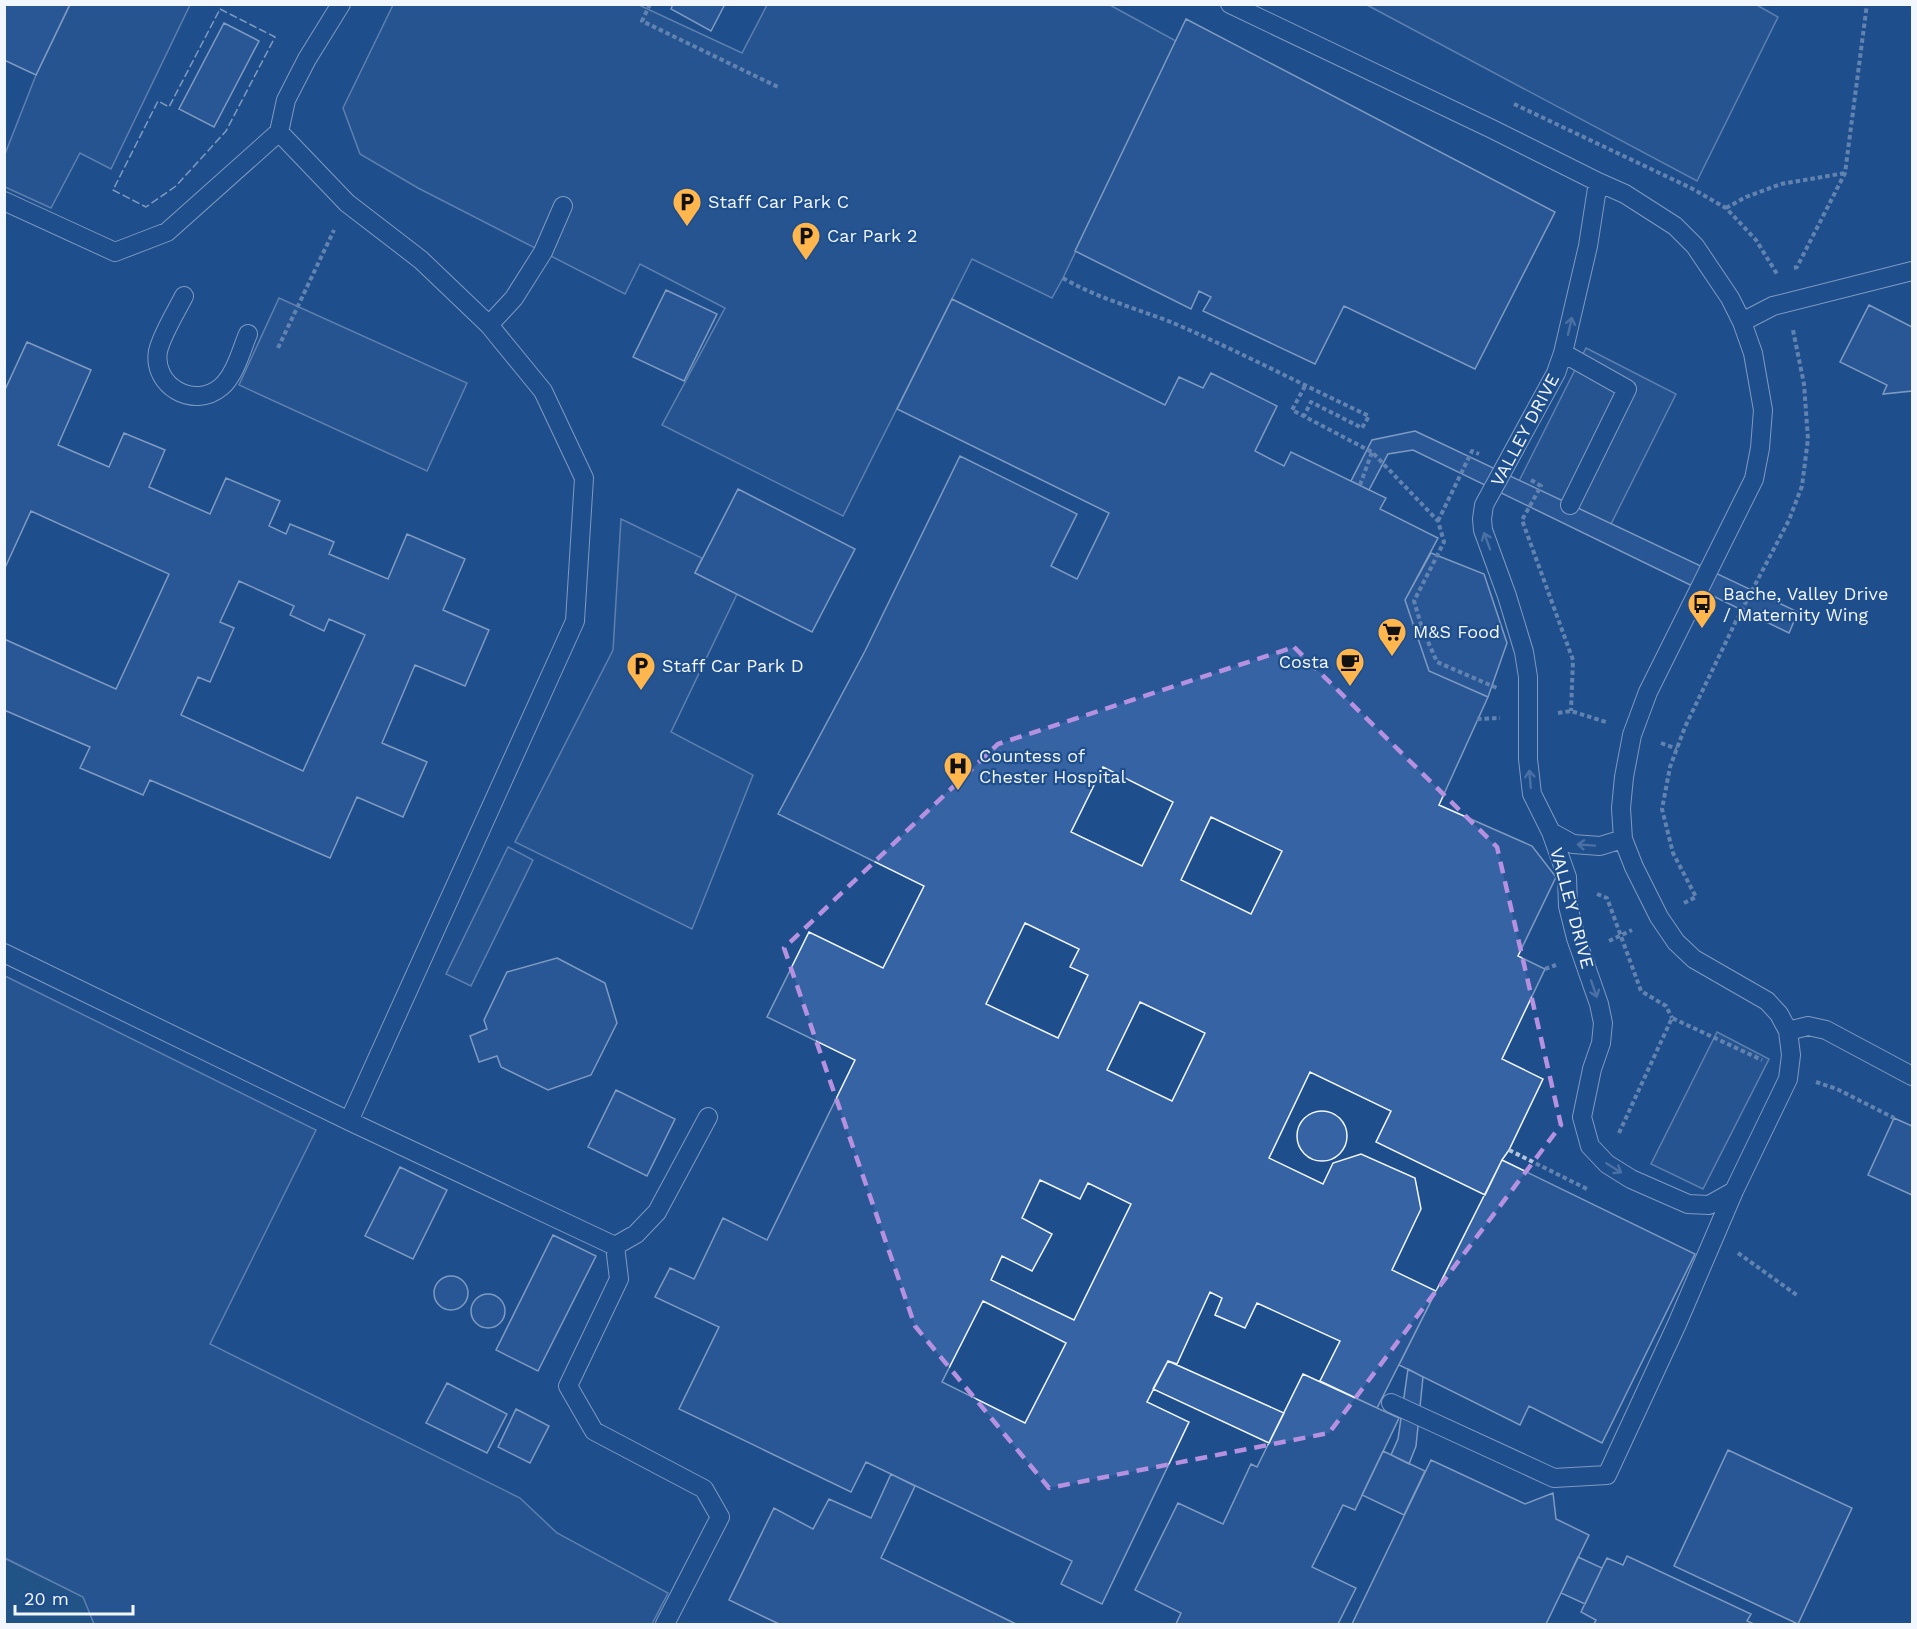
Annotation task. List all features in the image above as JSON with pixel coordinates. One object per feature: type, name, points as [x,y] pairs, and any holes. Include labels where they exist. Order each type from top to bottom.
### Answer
[{"type":"lane","points":[[4,201],[115,252],[167,232],[279,132],[286,100],[341,4]]},
{"type":"lane","points":[[1230,4],[1625,194],[1675,226],[1695,246],[1714,272],[1742,322],[1753,353],[1763,410],[1760,448],[1754,479],[1648,692],[1633,732],[1621,808],[1623,839],[1643,887],[1676,942],[1694,959],[1767,1001],[1779,1014],[1788,1031],[1791,1055],[1788,1079],[1734,1191],[1677,1324],[1607,1475],[1554,1478],[1391,1403]]},
{"type":"lane","points":[[279,132],[348,202],[421,260],[489,325],[543,392],[584,478],[575,621],[349,1121]]},
{"type":"lane","name":"VALLEY DRIVE","points":[[1598,183],[1588,246],[1563,353],[1556,373],[1484,505],[1483,530],[1524,652],[1528,677],[1528,759],[1532,794],[1551,832],[1567,877],[1568,906],[1603,1023],[1601,1043],[1592,1069],[1582,1117],[1590,1146],[1607,1164],[1631,1179],[1688,1204],[1709,1205],[1734,1191]]},
{"type":"lane","points":[[489,325],[514,298],[543,252],[563,206]]},
{"type":"lane","points":[[1742,322],[1773,306],[1912,271]]},
{"type":"lane","points":[[184,296],[158,351],[158,364],[162,376],[170,387],[181,394],[207,395],[219,389],[228,380],[248,334]]},
{"type":"lane","points":[[1563,353],[1627,389],[1570,505]]},
{"type":"lane","points":[[1551,832],[1573,844],[1600,846],[1623,839]]},
{"type":"lane","points":[[4,953],[349,1121],[615,1246]]},
{"type":"lane","points":[[1788,1031],[1808,1026],[1826,1030],[1912,1076]]},
{"type":"lane","points":[[615,1246],[636,1234],[657,1212],[708,1117]]},
{"type":"lane","points":[[615,1246],[618,1279],[568,1386],[594,1431],[704,1489],[720,1517],[666,1624]]},
{"type":"path","points":[[650,4],[642,21],[780,88]]},
{"type":"path","points":[[1777,275],[1797,267],[1845,173],[1867,4]]},
{"type":"path","points":[[1726,208],[1746,197],[1781,184],[1845,173]]},
{"type":"path","points":[[278,348],[348,202]]},
{"type":"path","points":[[1063,278],[1079,288],[1208,338],[1369,416],[1362,428],[1311,402],[1304,416]]},
{"type":"path","points":[[1305,386],[1292,410],[1372,452],[1438,521],[1444,542],[1414,601],[1422,628],[1437,662],[1497,688]]},
{"type":"path","points":[[1360,485],[1372,452]]},
{"type":"path","points":[[1620,936],[1696,897],[1673,853],[1662,809],[1670,767],[1685,728],[1736,621]]},
{"type":"path","points":[[1415,630],[1422,628]]},
{"type":"path","points":[[1477,719],[1529,717],[1571,711],[1677,749]]},
{"type":"path","points":[[1568,885],[1607,898],[1641,991],[1666,1006],[1672,1018],[1789,1072],[1837,1089],[1894,1118]]},
{"type":"path","points":[[1615,1143],[1672,1018]]},
{"type":"highlighted area","points":[[1294,647],[1497,847],[1561,1125],[1329,1433],[1049,1488],[915,1326],[784,948],[998,744]]},
{"type":"shaded area","name":"Car Park 2","points":[[1108,4],[1176,41],[1063,278],[1052,298],[972,259],[843,516],[662,425],[725,308],[640,264],[625,294],[418,188],[360,154],[343,108],[393,5],[639,5],[742,53],[767,5]]},
{"type":"shaded area","points":[[1755,4],[1778,17],[1697,181],[1367,5]]},
{"type":"shaded area","points":[[70,5],[190,5],[111,169],[80,153],[51,208],[5,187],[5,154],[36,75]]},
{"type":"shaded area","points":[[279,298],[467,383],[427,471],[239,385]]},
{"type":"shaded area","points":[[1586,348],[1676,394],[1604,538],[1513,493]]},
{"type":"shaded area","name":"Staff Car Park D","points":[[621,519],[702,558],[695,573],[737,594],[671,732],[753,775],[692,929],[515,842],[613,650]]},
{"type":"shaded area","points":[[508,847],[533,860],[471,986],[446,974]]},
{"type":"shaded area","points":[[5,976],[316,1130],[210,1344],[520,1498],[557,1533],[668,1593],[652,1624],[94,1624],[83,1597],[5,1558]]},
{"type":"shaded area","points":[[1717,1032],[1769,1059],[1703,1189],[1651,1164]]},
{"type":"shaded area","points":[[4,1558],[84,1597],[94,1624],[5,1624]]},
{"type":"building","points":[[4,4],[70,4],[36,75],[4,60]]},
{"type":"building","points":[[673,4],[725,4],[711,31],[671,9]]},
{"type":"building","points":[[1186,19],[1555,212],[1475,369],[1344,306],[1315,364],[1203,311],[1211,297],[1199,291],[1191,309],[1075,251]]},
{"type":"building","points":[[224,23],[259,41],[214,127],[179,109]]},
{"type":"building","points":[[666,290],[717,314],[684,381],[633,357]]},
{"type":"building","points":[[952,299],[1165,405],[1179,377],[1203,388],[1211,373],[1277,406],[1255,451],[1284,466],[1291,452],[1386,498],[1380,509],[1438,538],[1405,600],[1429,671],[1488,697],[1439,805],[1532,846],[1556,877],[1518,956],[1545,969],[1502,1059],[1543,1079],[1485,1195],[1376,1142],[1391,1111],[1310,1072],[1269,1158],[1323,1184],[1333,1163],[1361,1154],[1415,1178],[1421,1209],[1392,1270],[1436,1291],[1377,1408],[1320,1381],[1340,1341],[1257,1303],[1245,1328],[1215,1315],[1222,1298],[1210,1292],[1177,1364],[1168,1361],[1147,1402],[1189,1422],[1102,1604],[1061,1584],[1072,1561],[866,1462],[851,1492],[679,1409],[719,1327],[655,1297],[670,1268],[694,1279],[723,1218],[767,1240],[855,1060],[767,1017],[809,932],[883,968],[924,886],[778,814],[865,651],[960,456],[1077,514],[1051,566],[1077,579],[1109,513],[897,409]],"holes":[[[1103,767],[1173,802],[1142,866],[1071,832]],[[1211,817],[1282,851],[1251,914],[1181,880]],[[1025,923],[1079,949],[1070,967],[1088,975],[1058,1038],[986,1004]],[[1140,1002],[1205,1033],[1172,1101],[1107,1070]],[[1040,1180],[1080,1199],[1088,1183],[1131,1204],[1074,1320],[991,1280],[1002,1256],[1032,1271],[1052,1234],[1022,1218]],[[983,1301],[1066,1343],[1025,1423],[942,1382]]]},
{"type":"building","points":[[1869,305],[1912,327],[1912,391],[1883,394],[1887,385],[1840,362]]},
{"type":"building","points":[[27,342],[91,370],[58,445],[109,467],[124,433],[165,450],[149,487],[210,514],[226,478],[280,501],[269,526],[286,534],[290,524],[334,542],[329,554],[388,579],[407,534],[465,559],[443,610],[489,630],[465,686],[415,665],[382,743],[427,762],[403,817],[357,797],[330,858],[150,780],[143,795],[80,768],[90,747],[4,710],[4,639],[116,689],[169,574],[31,511],[4,570],[4,392]],"holes":[[[239,581],[294,606],[290,615],[324,631],[329,619],[365,635],[303,771],[181,715],[198,677],[210,682],[234,628],[220,622]]]},
{"type":"building","points":[[1415,431],[1798,612],[1789,633],[1413,450],[1388,454],[1369,490],[1351,481],[1372,440]]},
{"type":"building","points":[[738,489],[855,549],[812,632],[695,573]]},
{"type":"building","points":[[1431,553],[1484,574],[1507,643],[1488,697],[1429,671],[1405,600]]},
{"type":"building","points":[[557,958],[605,983],[617,1023],[591,1075],[548,1090],[501,1067],[497,1056],[479,1062],[470,1036],[487,1029],[484,1020],[507,972]]},
{"type":"building","points":[[616,1090],[675,1119],[647,1176],[588,1147]]},
{"type":"building","points":[[1322,1111],[1331,1113],[1342,1122],[1347,1136],[1345,1145],[1336,1156],[1322,1161],[1313,1159],[1302,1150],[1297,1136],[1299,1127],[1308,1116]]},
{"type":"building","points":[[1894,1118],[1912,1126],[1912,1195],[1868,1175]]},
{"type":"building","points":[[1502,1160],[1695,1254],[1602,1443],[1529,1406],[1520,1425],[1399,1365]]},
{"type":"building","points":[[400,1167],[447,1190],[413,1259],[365,1236]]},
{"type":"building","points":[[553,1235],[596,1256],[538,1371],[496,1350]]},
{"type":"building","points":[[451,1276],[463,1281],[468,1293],[463,1305],[451,1310],[439,1305],[434,1293],[439,1281]]},
{"type":"building","points":[[488,1294],[500,1299],[505,1311],[500,1323],[488,1328],[476,1323],[471,1311],[476,1299]]},
{"type":"building","points":[[1168,1361],[1284,1413],[1269,1443],[1153,1389]]},
{"type":"building","points":[[1408,1369],[1423,1377],[1416,1446],[1409,1464],[1391,1455],[1398,1439]]},
{"type":"building","points":[[1303,1374],[1399,1418],[1355,1510],[1343,1505],[1312,1567],[1356,1588],[1338,1624],[1176,1624],[1181,1613],[1135,1590],[1178,1503],[1223,1524],[1251,1464],[1257,1467]]},
{"type":"building","points":[[447,1383],[507,1414],[487,1453],[426,1423]]},
{"type":"building","points":[[516,1409],[549,1426],[530,1463],[498,1447]]},
{"type":"building","points":[[1728,1450],[1852,1508],[1798,1624],[1674,1566]]},
{"type":"building","points":[[1383,1451],[1425,1471],[1404,1515],[1362,1495]]},
{"type":"building","points":[[1431,1460],[1525,1504],[1553,1493],[1556,1519],[1589,1535],[1546,1624],[1352,1624]]},
{"type":"building","points":[[891,1474],[915,1486],[881,1558],[1016,1624],[779,1624],[729,1600],[774,1508],[813,1529],[829,1499],[871,1518]]},
{"type":"building","points":[[1627,1556],[1751,1614],[1747,1621],[1754,1624],[1594,1624],[1596,1620],[1581,1612],[1602,1568],[1607,1558],[1623,1565]]},
{"type":"building","points":[[1578,1557],[1602,1568],[1585,1604],[1561,1593]]},
{"type":"fence","points":[[220,9],[275,37],[226,131],[176,186],[146,207],[113,190],[158,101],[169,107],[220,9]]},
{"type":"place","name":"Staff Car Park C","points":[[687,228]]},
{"type":"place","name":"Car Park 2","points":[[806,262]]},
{"type":"place","name":"Bache, Valley Drive / Maternity Wing","points":[[1702,630]]},
{"type":"place","name":"M&S Food","points":[[1392,658]]},
{"type":"place","name":"Costa","points":[[1350,688]]},
{"type":"place","name":"Staff Car Park D","points":[[641,692]]},
{"type":"place","name":"Countess of Chester Hospital","points":[[958,792]]}]
